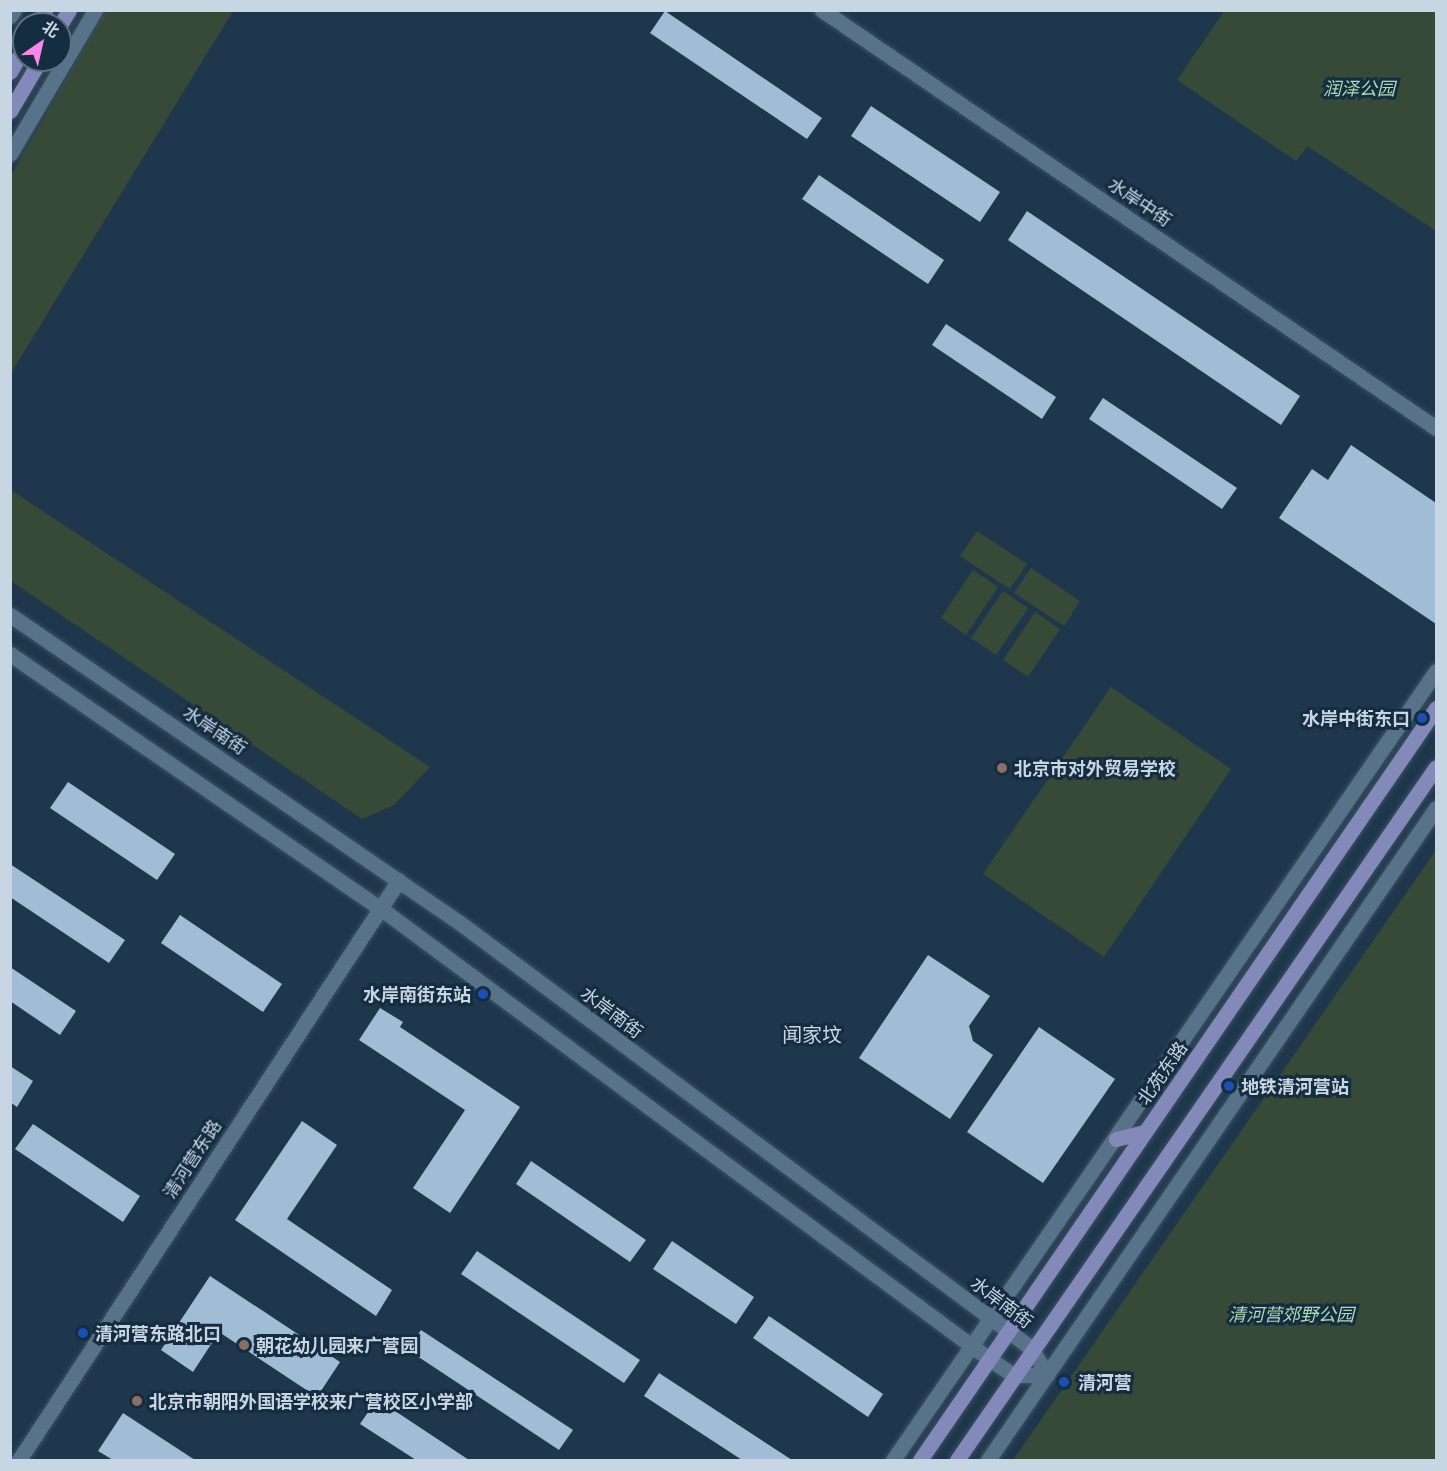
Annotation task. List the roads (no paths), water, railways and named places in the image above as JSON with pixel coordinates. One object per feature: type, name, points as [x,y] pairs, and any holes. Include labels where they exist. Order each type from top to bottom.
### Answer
[{"type":"main road","points":[[10,111],[33,72]]},
{"type":"main road","name":"北苑东路","points":[[920,1461],[988,1358],[1437,708]]},
{"type":"main road","points":[[957,1461],[1013,1375],[1431,781],[1437,767]]},
{"type":"main road","points":[[1116,1139],[1144,1132]]},
{"type":"street","points":[[10,16],[14,10]]},
{"type":"street","points":[[10,154],[95,10]]},
{"type":"street","name":"水岸中街","points":[[822,10],[1437,428]]},
{"type":"street","name":"水岸南街","points":[[10,615],[399,880],[1032,1348],[1047,1375]]},
{"type":"street","points":[[10,654],[380,908],[988,1358],[1013,1375],[1047,1375]]},
{"type":"street","points":[[893,1461],[1437,671]]},
{"type":"street","points":[[988,1461],[1437,808]]},
{"type":"street","name":"清河营东路","points":[[19,1461],[399,880]]},
{"type":"place","name":"水岸中街东口","points":[[1422,718]]},
{"type":"place","name":"北京市对外贸易学校","points":[[1002,768]]},
{"type":"place","name":"水岸南街东站","points":[[483,994]]},
{"type":"place","name":"地铁清河营站","points":[[1229,1086]]},
{"type":"place","name":"清河营东路北口","points":[[83,1333]]},
{"type":"place","name":"朝花幼儿园来广营园","points":[[244,1345]]},
{"type":"place","name":"清河营","points":[[1064,1382]]},
{"type":"place","name":"北京市朝阳外国语学校来广营校区小学部","points":[[137,1401]]},
{"type":"district","name":"闻家坟","points":[[812,1034]]},
{"type":"park label","name":"润泽公园","points":[[1359,88]]},
{"type":"park label","name":"清河营郊野公园","points":[[1291,1314]]}]
